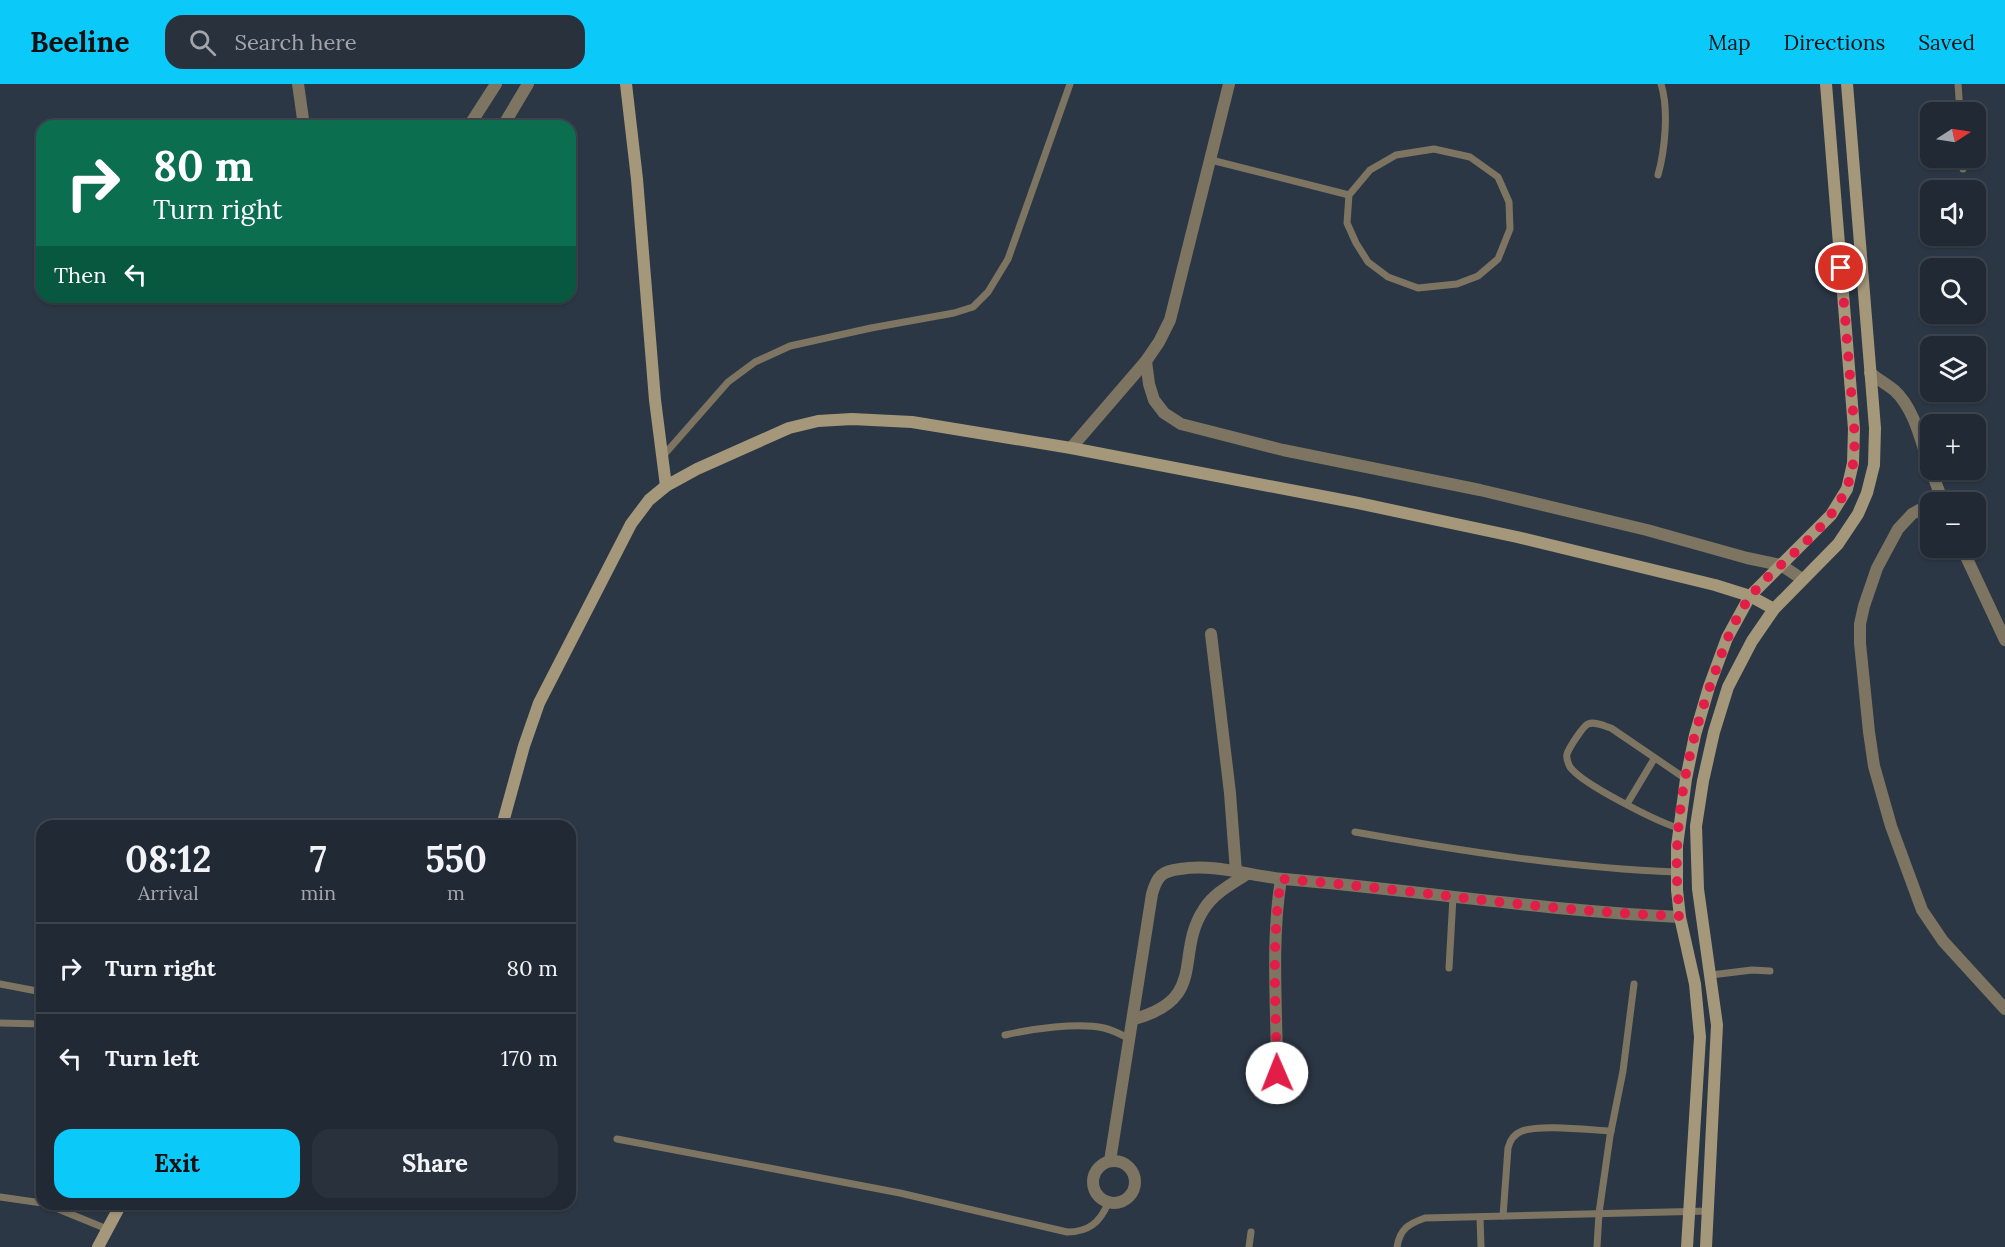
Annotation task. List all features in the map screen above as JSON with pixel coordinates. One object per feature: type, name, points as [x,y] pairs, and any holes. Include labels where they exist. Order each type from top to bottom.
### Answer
[{"type":"main road","points":[[627,84],[655,400],[666,486]]},
{"type":"main road","points":[[1687,1247],[1700,1037],[1695,984],[1680,916],[1677,872],[1681,805],[1695,735],[1727,638],[1750,596],[1831,515],[1846,489],[1852,463],[1854,429],[1826,84]]},
{"type":"main road","points":[[1706,1247],[1717,1025],[1698,889],[1696,826],[1714,732],[1728,687],[1752,641],[1774,609],[1838,544],[1858,514],[1874,465],[1875,428],[1847,84]]},
{"type":"main road","points":[[504,820],[524,746],[540,703],[631,524],[649,500],[666,486],[697,469],[789,428],[818,421],[852,419],[912,422],[1071,448],[1358,503],[1517,537],[1681,576],[1750,596],[1774,609]]},
{"type":"main road","points":[[1681,805],[1698,807]]},
{"type":"main road","points":[[98,1247],[118,1210]]},
{"type":"street","points":[[298,84],[303,120]]},
{"type":"street","points":[[473,120],[496,84]]},
{"type":"street","points":[[507,120],[528,84]]},
{"type":"street","points":[[1071,448],[1146,361],[1170,320],[1229,84]]},
{"type":"street","points":[[1146,361],[1154,400],[1164,413],[1181,424],[1283,450],[1480,490],[1781,565],[1802,579]]},
{"type":"street","points":[[1870,373],[1895,392],[1905,404],[1920,438]]},
{"type":"street","points":[[1920,510],[1912,514],[1898,529],[1877,568],[1860,624],[1860,643],[1874,766],[1891,826],[1922,910],[1943,941],[2005,1009]]},
{"type":"street","points":[[1967,558],[2005,640]]},
{"type":"street","points":[[1211,634],[1236,855],[1242,873]]},
{"type":"street","points":[[1110,1161],[1152,894],[1156,879],[1167,871],[1183,868],[1242,873],[1516,905],[1618,914],[1680,916]]},
{"type":"street","points":[[1134,1018],[1149,1015],[1165,1007],[1183,985],[1197,923],[1213,898],[1242,873]]},
{"type":"street","points":[[1277,1089],[1276,943],[1277,902],[1281,879]]},
{"type":"street","points":[[1110,1161],[1123,1163],[1129,1167],[1135,1179],[1135,1186],[1128,1198],[1122,1202],[1108,1203],[1096,1195],[1092,1181],[1097,1168],[1110,1161]]},
{"type":"lane","points":[[662,457],[728,382],[755,362],[799,344],[954,313],[973,307],[988,292],[1008,259],[1070,84]]},
{"type":"lane","points":[[1658,175],[1664,141],[1665,96],[1661,84]]},
{"type":"lane","points":[[1958,84],[1959,102]]},
{"type":"lane","points":[[1434,150],[1470,157],[1498,177],[1509,202],[1510,229],[1498,259],[1478,276],[1457,284],[1418,288],[1388,277],[1368,262],[1347,223],[1349,195],[1370,170],[1396,155],[1434,150]]},
{"type":"lane","points":[[1211,160],[1349,195]]},
{"type":"lane","points":[[1678,828],[1627,804],[1571,769],[1567,761],[1567,754],[1582,729],[1589,724],[1599,724],[1611,728],[1686,779]]},
{"type":"lane","points":[[1627,804],[1654,759]]},
{"type":"lane","points":[[1355,832],[1518,858],[1638,871],[1677,872]]},
{"type":"lane","points":[[1449,968],[1453,897]]},
{"type":"lane","points":[[1711,975],[1752,970],[1770,971]]},
{"type":"lane","points":[[0,984],[36,991]]},
{"type":"lane","points":[[1597,1247],[1599,1213],[1611,1131],[1623,1071],[1634,984]]},
{"type":"lane","points":[[0,1023],[36,1024]]},
{"type":"lane","points":[[1005,1035],[1022,1031],[1091,1026],[1107,1028],[1130,1039]]},
{"type":"lane","points":[[1503,1216],[1508,1148],[1511,1138],[1520,1131],[1534,1128],[1611,1131]]},
{"type":"lane","points":[[617,1139],[900,1193],[1066,1232],[1088,1229],[1098,1222],[1108,1203]]},
{"type":"lane","points":[[0,1197],[36,1203]]},
{"type":"lane","points":[[60,1210],[107,1228]]},
{"type":"lane","points":[[1397,1247],[1399,1234],[1408,1224],[1425,1218],[1709,1211]]},
{"type":"lane","points":[[1480,1217],[1481,1247]]},
{"type":"lane","points":[[1249,1247],[1251,1232]]},
{"type":"route","points":[[1277,1073],[1276,943],[1277,902],[1281,879],[1401,890],[1516,905],[1618,914],[1680,916],[1677,890],[1677,846],[1681,805],[1695,735],[1727,638],[1750,596],[1831,515],[1846,489],[1852,463],[1854,429],[1841,268]]}]
